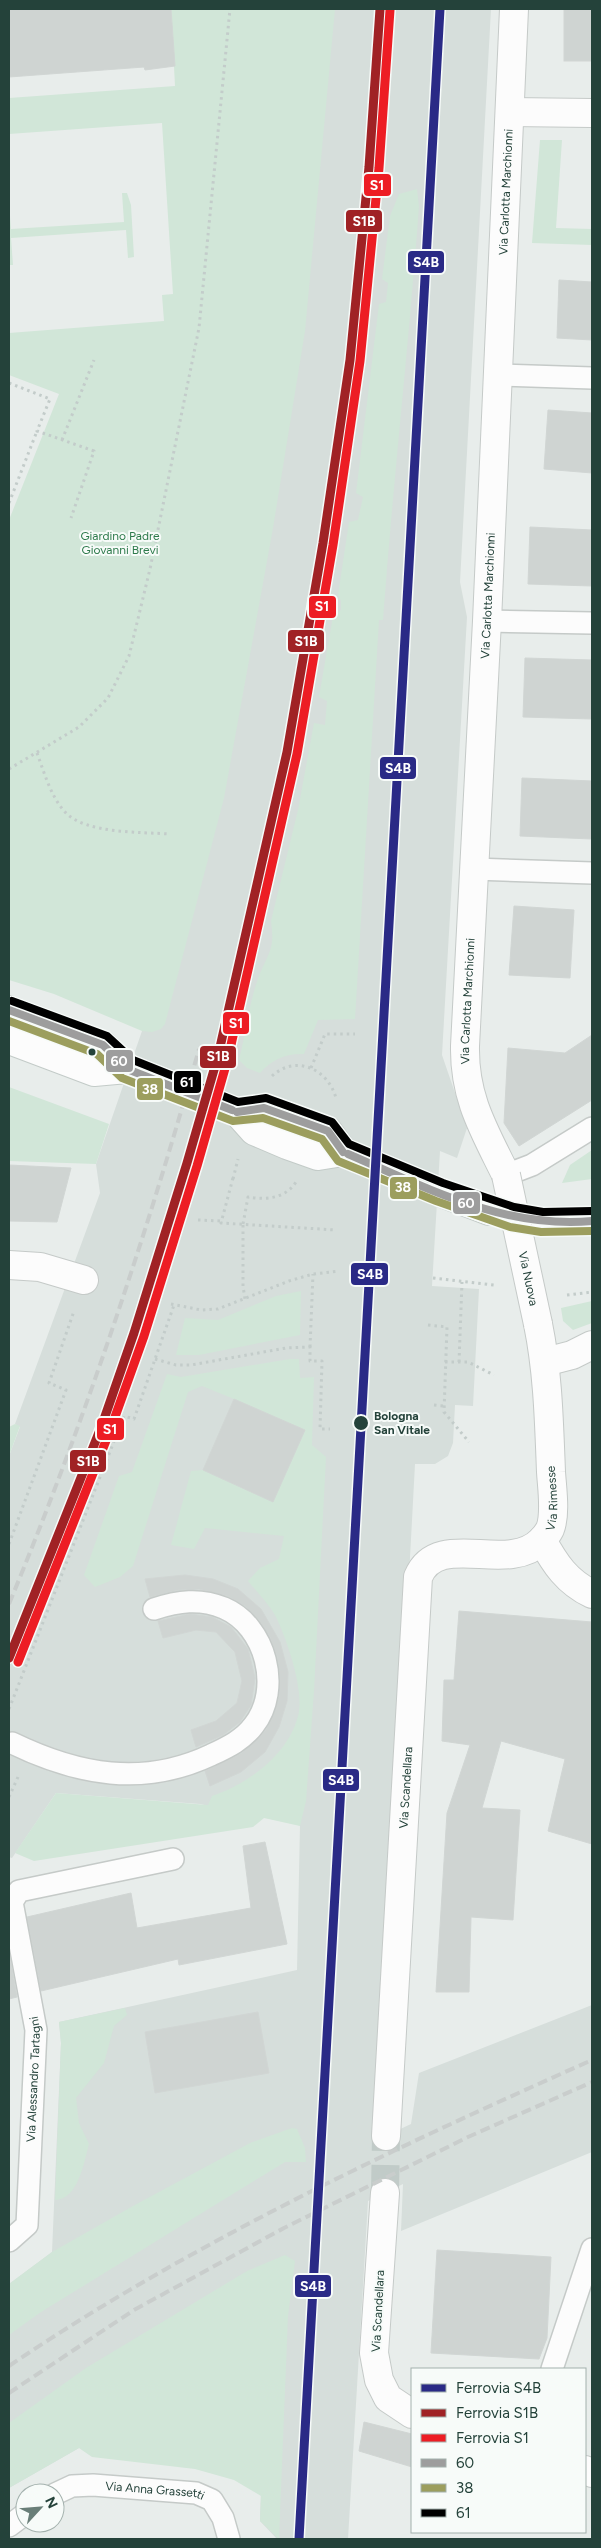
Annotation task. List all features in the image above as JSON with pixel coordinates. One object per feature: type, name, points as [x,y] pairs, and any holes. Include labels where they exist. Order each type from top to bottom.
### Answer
[{"type":"street","name":"Via Carlotta Marchionni","points":[[506,1175],[488,1142],[472,1102],[465,1063],[514,9]]},
{"type":"street","points":[[510,112],[592,113]]},
{"type":"street","points":[[9,1010],[103,1045],[127,1069],[237,1112],[264,1108],[328,1131],[346,1153]]},
{"type":"street","points":[[9,1040],[94,1072],[127,1069]]},
{"type":"street","name":"Via Nuova","points":[[506,1175],[546,1368]]},
{"type":"street","points":[[439,1192],[489,1211]]},
{"type":"street","points":[[542,1222],[592,1221]]},
{"type":"street","points":[[9,1265],[40,1267],[84,1280]]},
{"type":"street","points":[[546,1368],[592,1346]]},
{"type":"street","name":"Via Rimesse","points":[[546,1368],[552,1510],[550,1528],[542,1540],[556,1566],[576,1586],[592,1594]]},
{"type":"street","name":"Via Scandellara","points":[[386,2136],[418,1578],[423,1566],[442,1555],[516,1554],[530,1550],[542,1540]]},
{"type":"street","name":"Via Scandellara","points":[[384,2193],[374,2353],[379,2380],[388,2398],[411,2413]]},
{"type":"lane","points":[[497,375],[592,378]]},
{"type":"lane","points":[[487,621],[592,623]]},
{"type":"lane","points":[[474,869],[592,873]]},
{"type":"lane","points":[[506,1175],[532,1166],[592,1128]]},
{"type":"lane","points":[[12,1743],[48,1760],[87,1770],[122,1776],[157,1772],[188,1764],[236,1743],[255,1724],[266,1700],[268,1673],[262,1647],[247,1625],[225,1608],[201,1602],[176,1602],[154,1609]]},
{"type":"lane","name":"Via Alessandro Tartagni","points":[[9,2241],[27,2225],[36,2030],[12,1902],[19,1891],[173,1859]]},
{"type":"lane","points":[[552,2368],[592,2249]]},
{"type":"lane","name":"Via Anna Grassetti","points":[[65,2489],[72,2486],[93,2485],[196,2493],[212,2500],[223,2518],[229,2539]]},
{"type":"path","points":[[9,769],[79,727],[108,698],[129,656],[150,569],[199,328],[230,9]]},
{"type":"path","points":[[62,440],[94,360]]},
{"type":"path","points":[[9,383],[50,399],[9,503]]},
{"type":"path","points":[[37,431],[94,451],[71,518]]},
{"type":"path","points":[[37,753],[58,802],[66,813],[79,823],[106,829],[170,834]]},
{"type":"path","points":[[311,1068],[325,1034],[354,1034]]},
{"type":"path","points":[[269,1084],[272,1076],[280,1069],[300,1065],[311,1068],[329,1081],[337,1104]]},
{"type":"path","points":[[243,1224],[248,1197],[266,1199],[282,1195],[293,1188],[300,1175]]},
{"type":"path","points":[[233,1178],[221,1222],[336,1230]]},
{"type":"path","points":[[198,1220],[220,1222],[233,1178]]},
{"type":"path","points":[[233,1178],[221,1223],[243,1225],[243,1286],[246,1299]]},
{"type":"path","points":[[9,1709],[124,1416],[134,1419],[172,1305],[211,1310],[312,1274],[340,1271]]},
{"type":"path","points":[[312,1274],[310,1361],[322,1361],[320,1429],[330,1429]]},
{"type":"path","points":[[433,1278],[495,1285]]},
{"type":"path","points":[[459,1362],[462,1282]]},
{"type":"path","points":[[568,1295],[592,1292]]},
{"type":"path","points":[[9,1544],[66,1390],[49,1383],[73,1316]]},
{"type":"path","points":[[428,1325],[447,1327],[444,1412],[469,1442]]},
{"type":"path","points":[[155,1359],[176,1366],[192,1366],[286,1348],[310,1347]]},
{"type":"path","points":[[445,1362],[468,1362],[494,1375]]},
{"type":"path","points":[[434,1405],[444,1406]]},
{"type":"shaded area","points":[[280,9],[491,9],[460,582],[467,617],[442,1055],[467,1128],[457,1158],[440,1151],[432,1286],[479,1289],[473,1406],[455,1405],[453,1443],[448,1456],[435,1464],[415,1464],[379,2139],[411,2124],[419,2073],[592,2005],[592,2152],[401,2231],[403,2184],[368,2201],[348,2539],[277,2539],[260,2521],[264,2396],[149,2408],[9,2488],[9,2284],[52,2252],[61,2043],[59,2022],[297,1970],[300,1825],[200,1804],[56,1793],[12,1858],[9,1857],[9,1456],[20,1427],[15,1424],[100,1193],[96,1164],[142,1031]]},
{"type":"green space","name":"Giardino Padre Giovanni Brevi","points":[[171,9],[335,9],[305,331],[273,528],[224,798],[165,1024],[161,1029],[152,1032],[142,1031],[54,994],[9,980],[9,520],[59,394],[9,375],[9,333],[164,321],[162,295],[173,294],[162,123],[9,134],[9,98],[175,86]]},
{"type":"green space","points":[[540,140],[562,140],[556,228],[592,229],[592,245],[532,243]]},
{"type":"green space","points":[[417,189],[419,206],[411,310],[383,620],[379,620],[355,1019],[318,1020],[304,1054],[279,1058],[260,1073],[247,1068],[239,1060],[256,986],[272,945],[271,921],[298,810],[314,723],[325,725],[327,701],[319,697],[333,616],[341,610],[341,601],[338,595],[349,522],[358,520],[363,497],[356,493],[379,304],[386,302],[388,283],[382,279],[390,216],[399,194]]},
{"type":"green space","points":[[122,193],[127,193],[131,205],[134,257],[128,258],[126,230],[11,238],[13,265],[9,265],[9,204],[11,229],[124,222]]},
{"type":"green space","points":[[9,1087],[109,1124],[96,1164],[9,1161]]},
{"type":"green space","points":[[592,1150],[592,1179],[562,1183],[570,1165]]},
{"type":"green space","points":[[301,1291],[300,1335],[199,1355],[176,1355],[185,1318],[218,1320],[276,1296]]},
{"type":"green space","points":[[592,1301],[592,1323],[573,1330],[563,1321],[561,1308]]},
{"type":"green space","points":[[299,1359],[300,1378],[314,1377],[312,1445],[326,1457],[314,1691],[306,1801],[300,1826],[264,1818],[253,1827],[34,1861],[15,1853],[56,1793],[208,1805],[212,1796],[239,1784],[265,1766],[276,1755],[293,1730],[300,1706],[297,1680],[290,1652],[276,1617],[248,1581],[260,1568],[279,1559],[284,1536],[205,1528],[194,1549],[171,1545],[191,1471],[203,1470],[273,1501],[234,1399],[202,1386],[188,1392],[133,1566],[120,1577],[95,1587],[84,1575],[119,1476],[132,1472],[167,1374],[181,1377]]},
{"type":"green space","points":[[15,1424],[20,1426],[9,1456],[9,1427]]},
{"type":"green space","points":[[125,2008],[127,2015],[114,2026],[104,2063],[76,2098],[79,2123],[89,2144],[79,2179],[69,2194],[55,2200],[61,2043],[59,2022]]},
{"type":"green space","points":[[292,2128],[297,2129],[305,2148],[306,2162],[285,2162],[41,2312],[9,2335],[9,2284],[52,2252],[250,2143]]},
{"type":"green space","points":[[285,2255],[295,2261],[288,2316],[279,2539],[260,2521],[261,2496],[234,2480],[195,2469],[92,2457],[79,2448],[9,2488],[9,2423],[86,2368],[247,2271]]},
{"type":"building","points":[[9,9],[171,9],[175,66],[145,70],[144,67],[9,77]]},
{"type":"building","points":[[564,9],[592,9],[592,61],[564,61]]},
{"type":"building","points":[[559,280],[592,282],[592,340],[557,338]]},
{"type":"building","points":[[548,410],[592,413],[592,473],[544,469]]},
{"type":"building","points":[[530,527],[592,530],[592,586],[528,584]]},
{"type":"building","points":[[525,658],[592,660],[592,719],[523,717]]},
{"type":"building","points":[[522,778],[592,781],[592,839],[520,836]]},
{"type":"building","points":[[514,906],[574,910],[570,978],[509,975]]},
{"type":"building","points":[[592,1035],[592,1100],[519,1146],[504,1123],[508,1048],[565,1053]]},
{"type":"building","points":[[9,1165],[71,1168],[57,1222],[9,1221]]},
{"type":"building","points":[[234,1399],[305,1430],[273,1502],[203,1470]]},
{"type":"building","points":[[185,1575],[213,1579],[238,1589],[261,1609],[280,1642],[288,1672],[287,1701],[279,1727],[265,1752],[241,1772],[210,1786],[205,1771],[242,1753],[265,1731],[273,1716],[279,1697],[280,1675],[277,1656],[270,1637],[259,1620],[245,1606],[228,1596],[199,1589],[178,1590],[150,1597],[145,1579]]},
{"type":"building","points":[[459,1611],[592,1622],[592,1844],[548,1831],[565,1759],[501,1741],[482,1808],[520,1810],[513,1920],[471,1917],[469,1992],[436,1992],[447,1813],[470,1745],[442,1741],[444,1680],[454,1680]]},
{"type":"building","points":[[190,1614],[212,1617],[231,1627],[248,1649],[255,1678],[251,1705],[240,1722],[223,1735],[196,1747],[191,1730],[216,1721],[237,1703],[242,1681],[235,1652],[216,1632],[196,1630],[163,1638],[158,1621]]},
{"type":"building","points":[[265,1842],[287,1944],[179,1965],[178,1959],[41,1991],[27,1917],[131,1893],[137,1928],[251,1908],[243,1846]]},
{"type":"building","points":[[9,1952],[17,1997],[9,1999]]},
{"type":"building","points":[[258,2012],[269,2073],[155,2093],[145,2032]]},
{"type":"building","points":[[437,2250],[551,2257],[547,2338],[539,2359],[431,2353]]},
{"type":"building","points":[[364,2422],[411,2434],[411,2467],[359,2451]]},
{"type":"tunnel","points":[[348,1154],[439,1192]]},
{"type":"tunnel","points":[[385,2193],[386,2136]]},
{"type":"railway","points":[[9,1604],[63,1467],[112,1329],[158,1190],[199,1049]]},
{"type":"railway","points":[[9,2366],[78,2321],[149,2279],[294,2200],[442,2128],[592,2060]]},
{"type":"railway","points":[[9,2393],[134,2310],[284,2228],[468,2137],[592,2082]]},
{"type":"rail line","name":"S1B","points":[[9,1658],[102,1425],[134,1333],[187,1163],[218,1056],[287,752],[323,543],[350,360],[369,167],[380,9]]},
{"type":"rail line","name":"S4B","points":[[299,2539],[440,9]]},
{"type":"rail line","name":"S1","points":[[18,1662],[111,1428],[144,1336],[197,1166],[228,1058],[297,754],[333,545],[360,361],[379,168],[390,10]]},
{"type":"transit line","name":"61","points":[[12,1001],[107,1036],[133,1060],[238,1102],[266,1098],[332,1122],[349,1144],[443,1183],[514,1207],[543,1212],[592,1211]]},
{"type":"transit line","name":"60","points":[[9,1010],[103,1045],[127,1069],[232,1110]]},
{"type":"transit line","name":"38","points":[[9,1021],[97,1054],[122,1078],[233,1121],[263,1118],[322,1139],[338,1161],[436,1201],[510,1227],[541,1232],[592,1231]]},
{"type":"transit line","name":"60","points":[[237,1112],[264,1108],[328,1131],[343,1152]]},
{"type":"transit line","name":"60","points":[[348,1154],[437,1192],[497,1212],[528,1219],[559,1222],[592,1221]]},
{"type":"place","name":"Bologna San Vitale","points":[[361,1423]]}]
